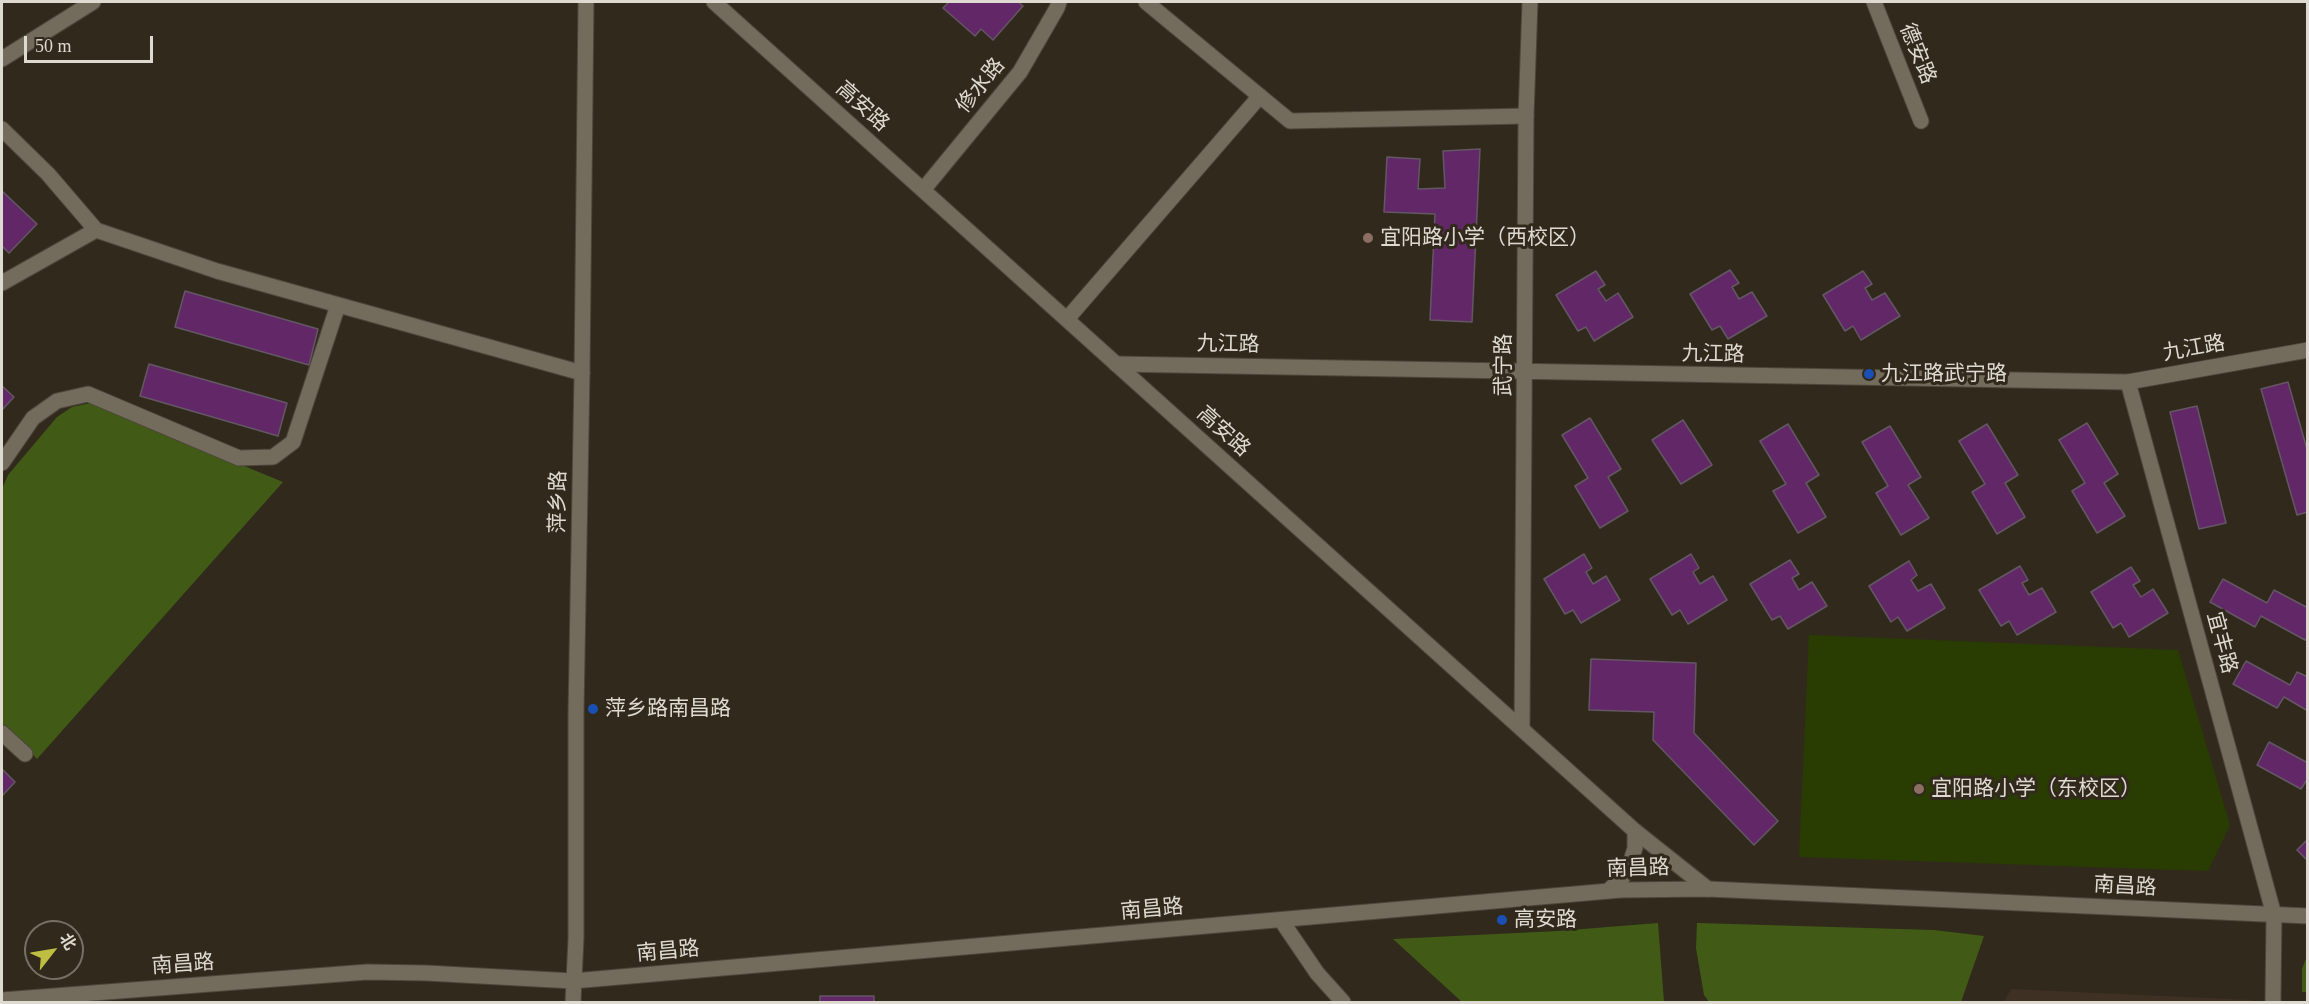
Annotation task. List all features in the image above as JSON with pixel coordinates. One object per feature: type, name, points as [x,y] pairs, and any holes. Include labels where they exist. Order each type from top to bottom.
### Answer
[{"type":"street","points":[[2,58],[93,2]]},
{"type":"street","name":"萍乡路","points":[[573,1002],[576,938],[576,713],[586,2]]},
{"type":"street","name":"高安路","points":[[714,2],[1635,831],[1708,889]]},
{"type":"street","name":"修水路","points":[[923,190],[1020,72],[1059,2]]},
{"type":"street","points":[[1146,2],[1290,122],[1526,116]]},
{"type":"street","name":"武宁路","points":[[1522,729],[1526,116],[1530,2]]},
{"type":"street","name":"德安路","points":[[1874,2],[1922,122]]},
{"type":"street","points":[[1067,319],[1260,96]]},
{"type":"street","points":[[2,129],[48,174],[96,230],[217,272],[582,373]]},
{"type":"street","points":[[2,283],[96,230]]},
{"type":"street","points":[[2,463],[33,418],[57,401],[88,394],[239,458],[273,457],[293,442],[338,305]]},
{"type":"street","name":"九江路","points":[[1116,364],[2128,382],[2307,351]]},
{"type":"street","name":"宜丰路","points":[[2128,382],[2274,915],[2273,1002]]},
{"type":"street","points":[[2,733],[25,754]]},
{"type":"street","points":[[1608,891],[1622,878],[1630,864],[1635,848],[1635,831]]},
{"type":"street","name":"南昌路","points":[[2,1000],[367,972],[573,981],[1608,891],[1708,889],[2307,916]]},
{"type":"street","points":[[1281,920],[1317,973],[1343,1002]]},
{"type":"shaded area","points":[[2011,989],[2252,1000],[2252,1002],[2004,1002]]},
{"type":"green space","points":[[91,403],[283,482],[37,759],[2,723],[2,489],[8,475],[57,417],[72,407]]},
{"type":"green space","points":[[1809,635],[2178,650],[2230,825],[2208,871],[1799,857]]},
{"type":"green space","points":[[1658,923],[1664,1002],[1462,1002],[1393,939],[1558,931]]},
{"type":"green space","points":[[1697,923],[1934,930],[1984,936],[1961,1002],[1709,1002],[1704,995],[1696,948]]},
{"type":"green space","points":[[2307,956],[2307,992],[2302,992],[2302,969]]},
{"type":"building","points":[[949,2],[1018,2],[1023,6],[993,40],[981,29],[975,36],[943,8]]},
{"type":"building","points":[[1480,149],[1472,322],[1430,320],[1435,214],[1384,212],[1387,157],[1420,159],[1418,189],[1445,188],[1443,151]]},
{"type":"building","points":[[2,191],[37,224],[9,253],[2,246]]},
{"type":"building","points":[[1730,270],[1739,283],[1732,287],[1739,299],[1752,292],[1767,316],[1728,339],[1720,326],[1712,330],[1690,294]]},
{"type":"building","points":[[1596,271],[1605,285],[1598,289],[1606,301],[1618,293],[1633,317],[1594,341],[1586,327],[1578,331],[1556,295]]},
{"type":"building","points":[[1863,271],[1872,284],[1865,288],[1872,300],[1885,293],[1900,316],[1861,340],[1853,326],[1845,331],[1823,295]]},
{"type":"building","points":[[185,291],[318,329],[309,365],[175,327]]},
{"type":"building","points":[[149,364],[287,403],[278,436],[140,396]]},
{"type":"building","points":[[2288,382],[2308,453],[2308,512],[2297,515],[2261,389]]},
{"type":"building","points":[[2,386],[14,397],[2,410]]},
{"type":"building","points":[[2197,406],[2226,523],[2199,529],[2170,412]]},
{"type":"building","points":[[1590,418],[1621,469],[1608,477],[1628,511],[1600,528],[1575,486],[1588,478],[1562,435]]},
{"type":"building","points":[[1683,420],[1712,465],[1681,484],[1652,440]]},
{"type":"building","points":[[2087,423],[2118,474],[2104,483],[2125,516],[2097,533],[2072,491],[2085,483],[2059,440]]},
{"type":"building","points":[[1788,424],[1819,475],[1806,483],[1826,517],[1798,533],[1773,491],[1786,484],[1760,441]]},
{"type":"building","points":[[1987,424],[2018,475],[2005,483],[2025,517],[1997,534],[1972,492],[1985,484],[1959,441]]},
{"type":"building","points":[[1890,426],[1921,477],[1908,485],[1929,518],[1901,535],[1876,493],[1888,486],[1862,442]]},
{"type":"building","points":[[1584,554],[1592,568],[1586,572],[1593,584],[1606,576],[1620,600],[1581,623],[1573,610],[1565,614],[1544,579]]},
{"type":"building","points":[[1691,554],[1699,568],[1693,572],[1700,584],[1713,576],[1727,600],[1688,624],[1680,610],[1672,615],[1650,579]]},
{"type":"building","points":[[1790,560],[1799,574],[1792,578],[1799,590],[1812,582],[1827,606],[1788,629],[1780,616],[1772,620],[1750,584]]},
{"type":"building","points":[[1909,561],[1917,575],[1911,580],[1918,591],[1931,584],[1945,608],[1907,631],[1898,617],[1891,622],[1869,586]]},
{"type":"building","points":[[2020,566],[2028,580],[2022,583],[2029,595],[2042,588],[2056,612],[2017,635],[2009,621],[2001,626],[1979,590]]},
{"type":"building","points":[[2131,567],[2140,581],[2133,585],[2141,597],[2153,589],[2168,613],[2129,637],[2121,623],[2113,628],[2091,592]]},
{"type":"building","points":[[2223,579],[2267,603],[2274,590],[2308,608],[2308,636],[2305,640],[2261,616],[2255,627],[2210,602]]},
{"type":"building","points":[[1591,659],[1696,663],[1694,733],[1778,821],[1754,845],[1653,740],[1654,712],[1589,710]]},
{"type":"building","points":[[2246,661],[2290,685],[2297,672],[2308,677],[2308,711],[2284,697],[2277,708],[2233,684]]},
{"type":"building","points":[[2269,742],[2308,763],[2308,778],[2301,789],[2257,765]]},
{"type":"building","points":[[2,769],[15,782],[2,796]]},
{"type":"building","points":[[2308,839],[2308,861],[2297,850]]},
{"type":"building","points":[[820,996],[874,996],[874,1002],[820,1002]]},
{"type":"place","name":"宜阳路小学（西校区）","points":[[1368,238]]},
{"type":"place","name":"九江路武宁路","points":[[1869,374]]},
{"type":"place","name":"萍乡路南昌路","points":[[593,709]]},
{"type":"place","name":"宜阳路小学（东校区）","points":[[1919,789]]},
{"type":"place","name":"高安路","points":[[1502,920]]}]
